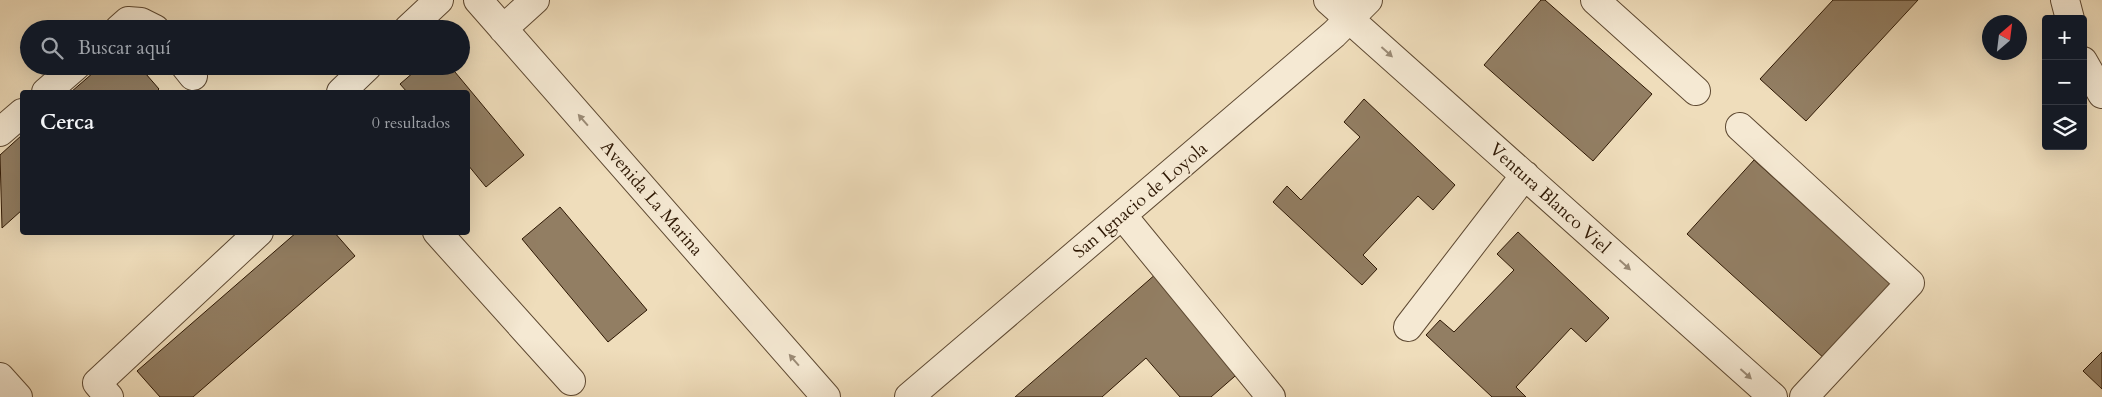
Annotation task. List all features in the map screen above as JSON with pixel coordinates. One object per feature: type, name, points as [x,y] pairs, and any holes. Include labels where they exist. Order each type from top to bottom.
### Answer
[{"type":"street","points":[[418,20],[439,0]]},
{"type":"street","name":"Avenida La Marina","points":[[478,0],[826,397]]},
{"type":"street","points":[[503,29],[535,0]]},
{"type":"street","name":"Ventura Blanco Viel","points":[[1328,0],[1359,10],[1524,176],[1773,397]]},
{"type":"street","points":[[1595,0],[1696,91]]},
{"type":"street","points":[[2065,0],[2069,15]]},
{"type":"street","name":"San Ignacio de Loyola","points":[[909,397],[1359,10]]},
{"type":"street","points":[[2087,68],[2102,94]]},
{"type":"street","points":[[48,90],[66,75]]},
{"type":"street","points":[[343,90],[359,75]]},
{"type":"street","points":[[0,132],[20,115]]},
{"type":"street","points":[[1740,127],[1910,283],[1804,397]]},
{"type":"street","points":[[1408,327],[1524,176]]},
{"type":"street","points":[[1122,215],[1271,397]]},
{"type":"street","points":[[109,397],[96,383],[256,235]]},
{"type":"street","points":[[440,235],[571,381]]},
{"type":"street","points":[[0,377],[18,397]]},
{"type":"building","points":[[1541,0],[1545,0],[1652,94],[1593,161],[1484,65]]},
{"type":"building","points":[[1833,0],[1918,0],[1806,121],[1760,79]]},
{"type":"building","points":[[91,75],[147,75],[159,89],[158,90],[73,90]]},
{"type":"building","points":[[410,75],[457,75],[470,90],[405,90],[400,84]]},
{"type":"building","points":[[470,90],[524,155],[486,187],[470,167]]},
{"type":"building","points":[[1364,99],[1455,185],[1433,210],[1418,196],[1363,255],[1377,269],[1362,285],[1273,202],[1287,186],[1301,200],[1360,137],[1344,122]]},
{"type":"building","points":[[20,137],[20,212],[2,228],[0,155]]},
{"type":"building","points":[[1754,160],[1893,286],[1826,360],[1687,234]]},
{"type":"building","points":[[560,207],[647,310],[608,342],[522,239]]},
{"type":"building","points":[[1518,232],[1609,318],[1586,342],[1571,328],[1516,387],[1526,397],[1492,397],[1426,335],[1440,320],[1454,332],[1514,270],[1497,254]]},
{"type":"building","points":[[294,235],[337,235],[355,256],[193,397],[160,397],[137,371]]},
{"type":"building","points":[[1157,273],[1242,370],[1211,397],[1180,397],[1146,358],[1102,397],[1015,397]]},
{"type":"building","points":[[2102,352],[2102,389],[2083,371]]}]
